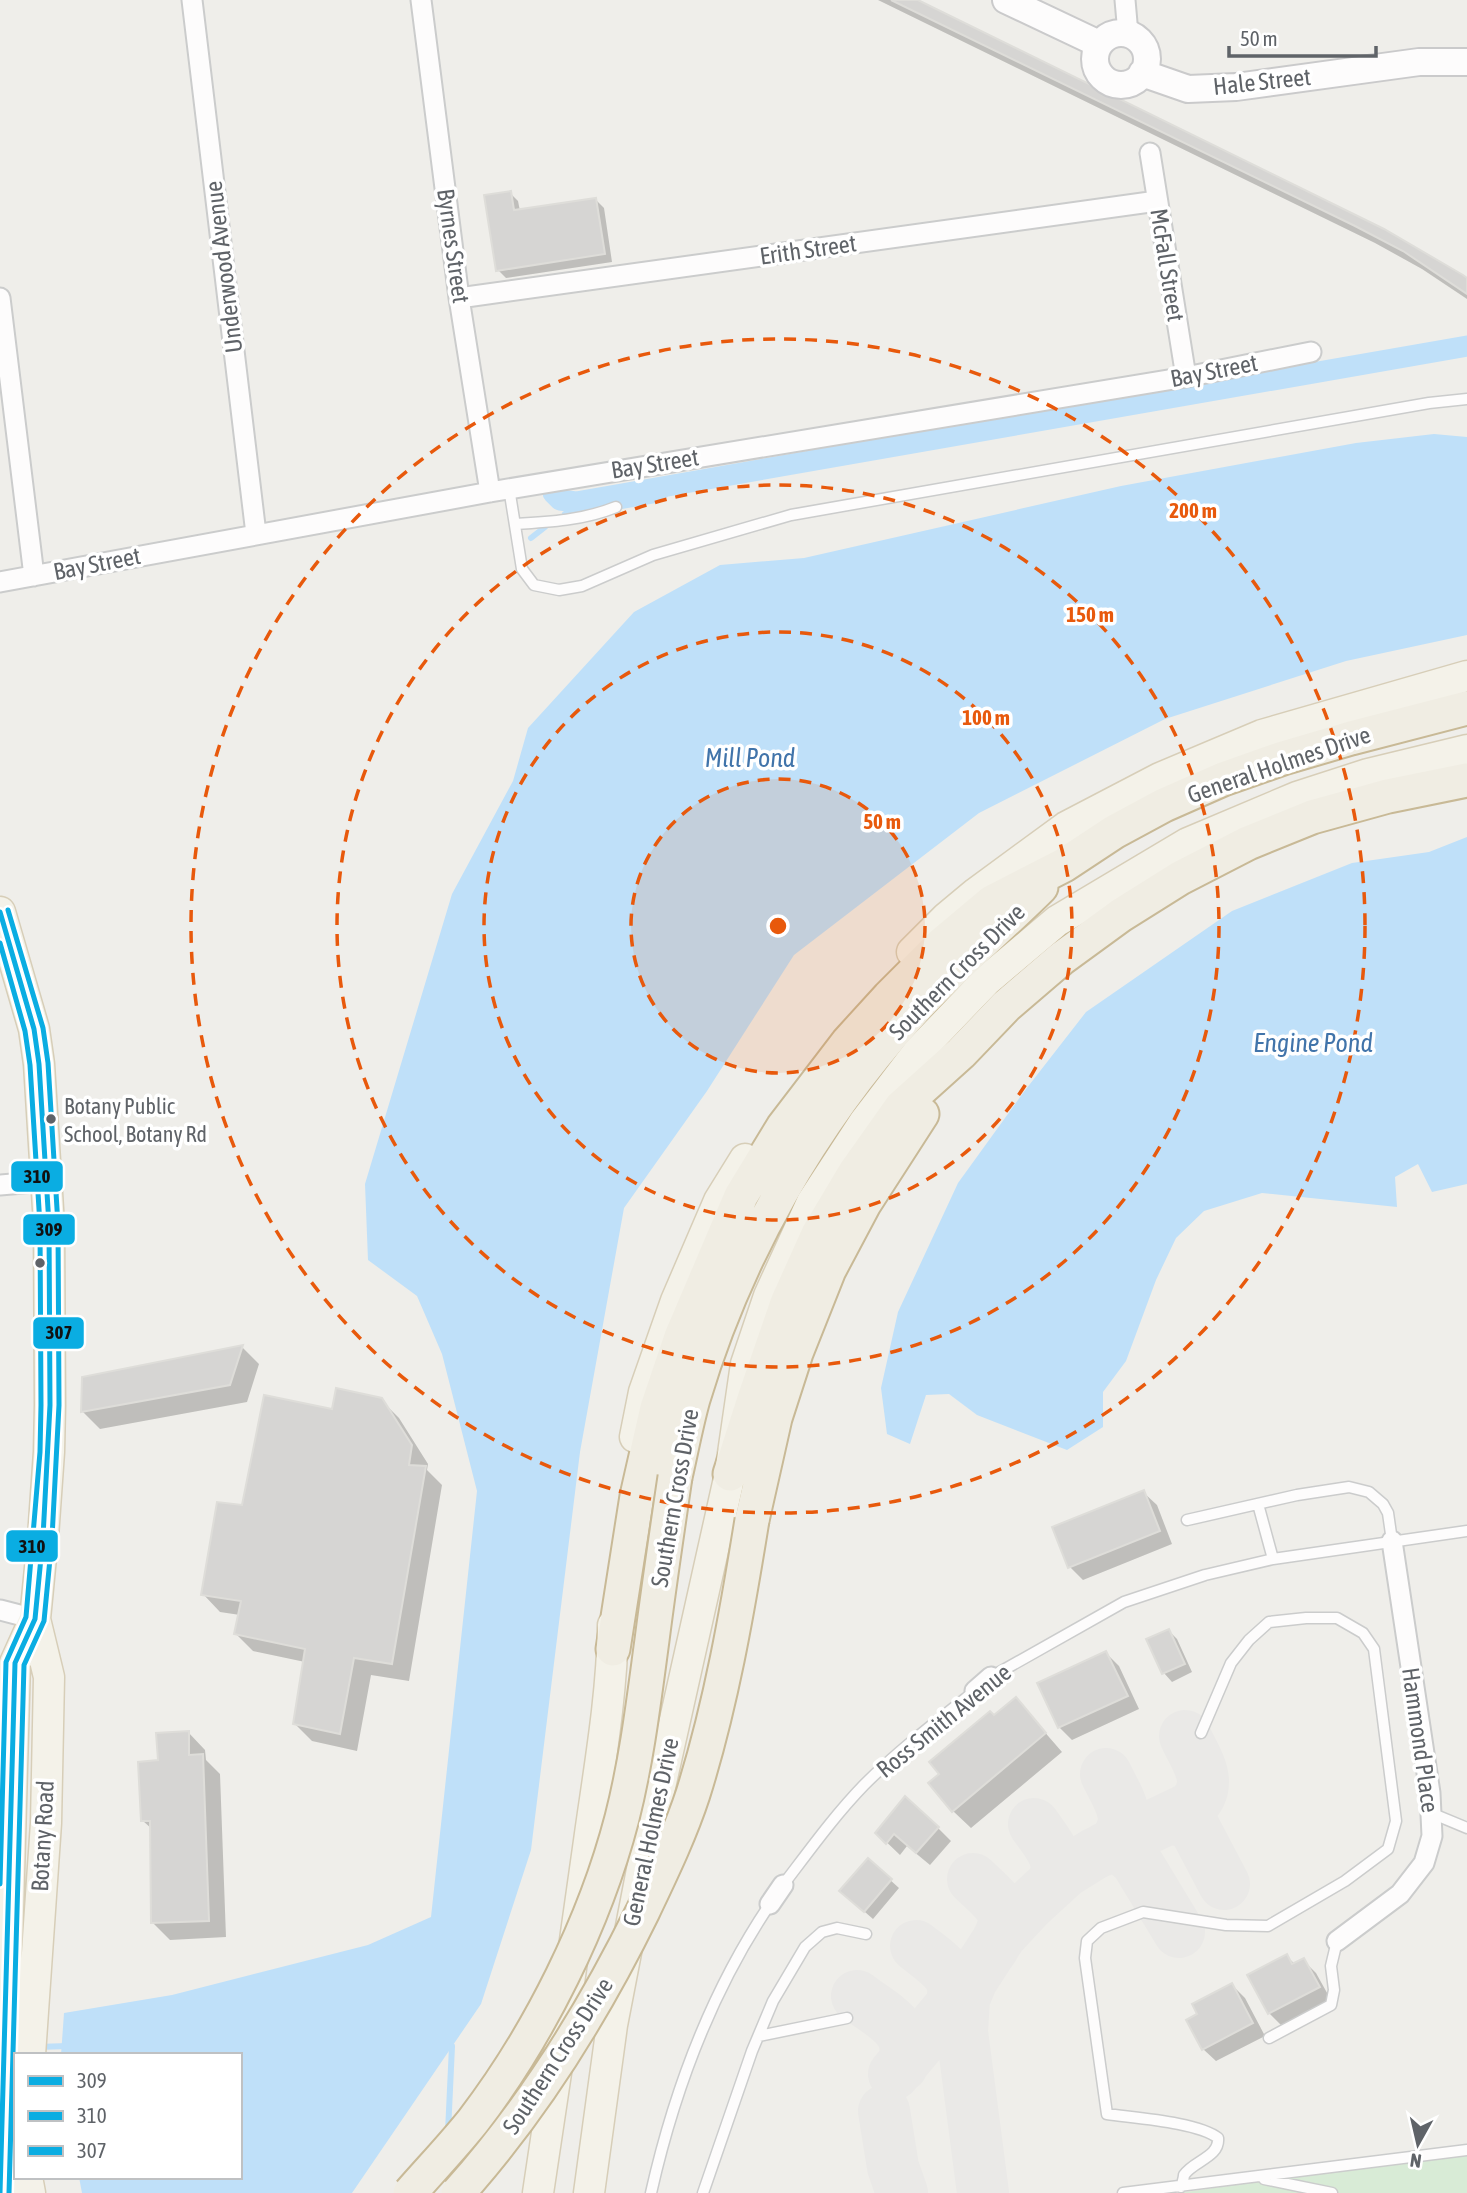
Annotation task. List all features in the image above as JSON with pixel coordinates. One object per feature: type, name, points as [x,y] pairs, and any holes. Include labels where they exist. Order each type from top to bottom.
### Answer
[{"type":"highway","name":"General Holmes Drive","points":[[1064,865],[1115,832],[1223,779],[1351,738],[1467,708]]},
{"type":"highway","points":[[730,1474],[787,1303],[818,1234],[855,1171],[901,1107],[961,1053],[1006,1006],[1062,958],[1121,915],[1180,878],[1248,843],[1312,817],[1388,796],[1467,780]]},
{"type":"highway","points":[[613,1649],[638,1496],[657,1408],[681,1337],[741,1196],[783,1127],[848,1042],[889,997],[942,944],[992,902],[1064,865]]},
{"type":"highway","name":"Southern Cross Drive","points":[[410,2193],[472,2122],[525,2043],[557,1985],[600,1886],[622,1819],[638,1745],[675,1476],[693,1399],[722,1314],[762,1225],[807,1148],[841,1098],[912,1012],[953,968],[1064,865]]},
{"type":"highway","name":"Southern Cross Drive","points":[[458,2193],[496,2151],[540,2092],[585,2022],[617,1965],[668,1859],[692,1797],[711,1733],[732,1642],[752,1520],[775,1418],[796,1353],[829,1270],[864,1204],[961,1053]]},
{"type":"main road","points":[[538,2193],[604,1737],[613,1649],[615,1546],[627,1473],[644,1392],[676,1301],[719,1201],[764,1130],[828,1042],[886,978],[946,918],[1066,827],[1160,778],[1262,735],[1467,676]]},
{"type":"main road","name":"General Holmes Drive","points":[[589,2193],[612,2025],[645,1854],[730,1474],[746,1364],[769,1296],[812,1202],[865,1121],[917,1053],[986,981],[1057,921],[1188,843],[1297,797],[1368,774],[1467,750]]},
{"type":"main road","name":"Botany Road","points":[[0,912],[34,1029],[38,1064],[47,1181],[49,1452],[35,1619],[48,1677],[46,1823],[19,2009],[2,2095],[0,2193]]},
{"type":"main road","name":"Botany Road","points":[[19,2009],[30,2053]]},
{"type":"street","name":"Underwood Avenue","points":[[192,0],[256,534]]},
{"type":"street","name":"Byrnes Street","points":[[421,0],[459,299],[499,490]]},
{"type":"street","points":[[1006,0],[1099,44]]},
{"type":"street","points":[[1125,0],[1128,34]]},
{"type":"street","points":[[1120,32],[1135,37],[1146,50],[1146,66],[1142,74],[1130,83],[1121,85],[1106,80],[1100,75],[1095,60],[1099,44],[1112,34],[1120,32]]},
{"type":"street","name":"Hale Street","points":[[1142,74],[1188,89],[1236,87],[1419,62],[1466,61]]},
{"type":"street","name":"McFall Street","points":[[1150,153],[1186,377]]},
{"type":"street","name":"Erith Street","points":[[459,299],[1157,201]]},
{"type":"street","points":[[0,298],[34,576]]},
{"type":"street","name":"Bay Street","points":[[0,582],[499,490],[1186,377],[1311,352]]},
{"type":"street","points":[[0,1185],[47,1181]]},
{"type":"street","name":"Hammond Place","points":[[1337,1941],[1400,1894],[1424,1863],[1432,1836],[1430,1793],[1392,1541]]},
{"type":"street","points":[[0,1610],[35,1619]]},
{"type":"street","name":"Ross Smith Avenue","points":[[975,1691],[991,1677]]},
{"type":"street","name":"Ross Smith Avenue","points":[[770,1904],[783,1885]]},
{"type":"lane","points":[[499,490],[515,524],[522,569],[534,585],[559,590],[582,586],[653,555],[791,515],[1429,403],[1467,399]]},
{"type":"lane","points":[[515,524],[595,516],[616,507]]},
{"type":"lane","points":[[1187,1520],[1349,1487],[1370,1492],[1382,1504],[1388,1513],[1392,1541]]},
{"type":"lane","points":[[1258,1504],[1273,1559]]},
{"type":"lane","name":"Ross Smith Avenue","points":[[991,1677],[1124,1602],[1205,1575],[1273,1559],[1467,1531]]},
{"type":"lane","points":[[1181,2186],[1184,2176],[1191,2168],[1215,2151],[1219,2145],[1218,2138],[1210,2132],[1107,2113],[1085,1958],[1087,1941],[1101,1927],[1143,1912],[1226,1925],[1268,1926],[1345,1881],[1388,1849],[1396,1821],[1374,1649],[1363,1633],[1337,1618],[1269,1622],[1249,1640],[1231,1663],[1201,1733]]},
{"type":"lane","name":"Ross Smith Avenue","points":[[783,1885],[822,1834],[864,1786],[910,1743],[975,1691]]},
{"type":"lane","points":[[1431,1813],[1467,1828]]},
{"type":"lane","name":"Ross Smith Avenue","points":[[651,2193],[673,2106],[694,2051],[725,1983],[752,1931],[770,1904]]},
{"type":"lane","points":[[704,2193],[751,2052],[773,2001],[805,1947],[822,1932],[838,1928],[866,1934]]},
{"type":"lane","points":[[1269,2038],[1331,2005],[1334,1990],[1331,1966],[1337,1941]]},
{"type":"lane","points":[[759,2036],[847,2018]]},
{"type":"lane","points":[[1123,2193],[1467,2150]]},
{"type":"lane","points":[[1255,2177],[1332,2193]]},
{"type":"green space","points":[[1467,2156],[1467,2193],[1179,2193],[1422,2158]]},
{"type":"water","name":"Mill Pond","points":[[1434,434],[1467,437],[1467,635],[1346,661],[1165,719],[979,813],[794,955],[707,1091],[624,1208],[580,1452],[531,1850],[481,2004],[352,2193],[82,2193],[79,2179],[242,2179],[242,2053],[61,2053],[64,2013],[172,1995],[368,1945],[431,1917],[477,1491],[442,1354],[417,1296],[368,1260],[365,1184],[452,894],[513,781],[528,728],[634,612],[720,565],[804,558],[1121,486],[1356,443]]},
{"type":"water","name":"Engine Pond","points":[[1467,837],[1467,1184],[1432,1192],[1418,1164],[1395,1177],[1397,1207],[1262,1193],[1204,1211],[1176,1238],[1156,1280],[1126,1361],[1103,1392],[1103,1427],[1067,1450],[977,1415],[949,1394],[926,1395],[910,1444],[887,1434],[881,1388],[898,1312],[958,1183],[1086,1012],[1232,911],[1352,863],[1429,852]]},
{"type":"building","points":[[891,0],[918,0],[1384,229],[1467,278],[1467,294],[1403,251],[1355,226]]},
{"type":"building","points":[[511,191],[514,210],[596,198],[605,254],[496,271],[484,195]]},
{"type":"building","points":[[243,1345],[230,1385],[81,1412],[82,1377]]},
{"type":"building","points":[[336,1388],[382,1398],[412,1445],[409,1465],[426,1466],[392,1664],[354,1658],[340,1734],[293,1724],[305,1649],[234,1634],[241,1601],[201,1595],[217,1502],[242,1505],[264,1395],[332,1409]]},
{"type":"building","points":[[1144,1490],[1160,1531],[1068,1568],[1052,1527]]},
{"type":"building","points":[[1169,1629],[1185,1664],[1162,1674],[1146,1639]]},
{"type":"building","points":[[1106,1651],[1128,1696],[1058,1728],[1037,1683]]},
{"type":"building","points":[[1016,1697],[1046,1733],[952,1812],[928,1783],[939,1774],[929,1762],[990,1711],[994,1715]]},
{"type":"building","points":[[189,1731],[189,1755],[203,1754],[209,1921],[151,1923],[150,1821],[141,1821],[138,1762],[158,1760],[156,1733]]},
{"type":"building","points":[[905,1796],[939,1827],[916,1853],[894,1834],[886,1844],[875,1833]]},
{"type":"building","points":[[868,1858],[892,1879],[864,1912],[839,1891]]},
{"type":"building","points":[[1287,1954],[1292,1964],[1304,1958],[1320,1987],[1268,2014],[1247,1975]]},
{"type":"building","points":[[1232,1983],[1253,2023],[1202,2050],[1186,2020],[1197,2014],[1192,2004]]},
{"type":"waterway","points":[[553,493],[560,500],[576,502],[1467,346]]},
{"type":"waterway","points":[[565,514],[595,499],[616,507],[661,499],[676,484]]},
{"type":"waterway","points":[[559,505],[576,502]]},
{"type":"waterway","points":[[531,538],[545,527]]},
{"type":"waterway","points":[[37,2047],[68,2046]]},
{"type":"waterway","points":[[448,2132],[452,2046]]},
{"type":"taxiway","points":[[894,2074],[972,1980],[1001,1935],[1065,1872],[1094,1854],[1190,1808],[1198,1799],[1202,1790],[1202,1773],[1185,1736]]},
{"type":"taxiway","points":[[1106,1774],[1120,1802],[1124,1819],[1123,1828],[1111,1846]]},
{"type":"taxiway","points":[[1167,1819],[1181,1820],[1194,1827],[1224,1884]]},
{"type":"taxiway","points":[[1034,1824],[1053,1852],[1056,1867],[1052,1884]]},
{"type":"taxiway","points":[[1105,1848],[1123,1850],[1136,1861],[1179,1932]]},
{"type":"taxiway","points":[[973,1879],[1002,1911],[1003,1928],[991,1951]]},
{"type":"taxiway","points":[[916,1946],[940,1965],[951,1980],[953,1998],[949,2009]]},
{"type":"taxiway","points":[[972,1980],[964,1999],[962,2032],[983,2193]]},
{"type":"taxiway","points":[[857,1996],[886,2017],[901,2033],[905,2042],[902,2066]]},
{"type":"taxiway","points":[[884,2111],[893,2167],[902,2193]]},
{"type":"transit line","name":"307","points":[[8,910],[43,1028],[48,1063],[58,1225],[59,1405],[52,1538],[44,1621],[24,1665],[9,2193]]},
{"type":"transit line","name":"309","points":[[0,912],[34,1029],[39,1064],[49,1225],[50,1405],[43,1537],[35,1619],[15,1663],[0,2193]]},
{"type":"transit line","name":"310","points":[[0,943],[25,1031],[30,1065],[40,1225],[41,1405],[40,1452],[26,1617],[6,1662],[0,1884]]},
{"type":"place","name":"Botany Public School, Botany Rd","points":[[51,1119]]}]
